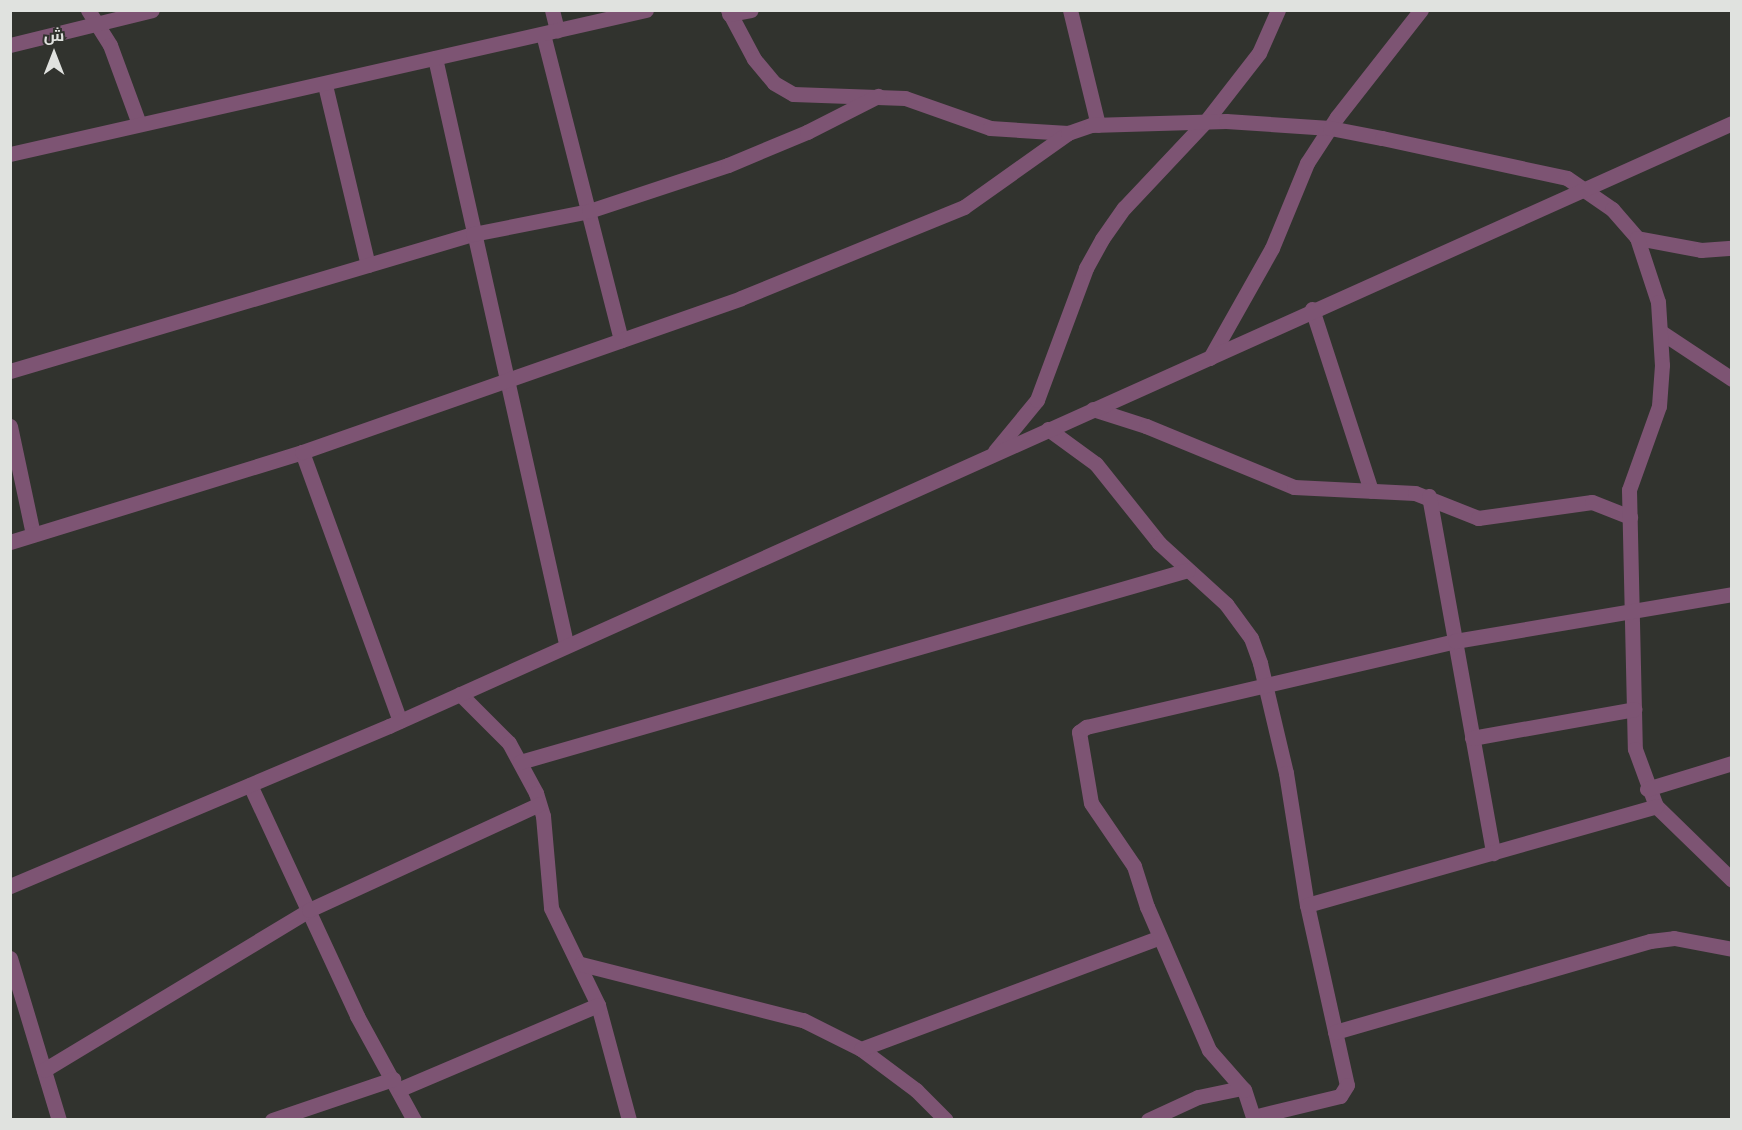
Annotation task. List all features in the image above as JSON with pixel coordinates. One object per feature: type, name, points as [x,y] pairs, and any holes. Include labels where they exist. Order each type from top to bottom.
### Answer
[{"type":"street","points":[[10,45],[92,16],[152,10]]},
{"type":"street","points":[[552,10],[550,32],[589,211],[621,340]]},
{"type":"street","points":[[10,154],[325,85],[646,10]]},
{"type":"street","points":[[751,10],[729,12],[754,59],[781,87],[809,97],[905,98],[990,129],[1068,133],[1098,125],[1206,121],[1330,128],[1548,171],[1583,188],[1612,209],[1637,238],[1654,283],[1661,332],[1659,406],[1629,490],[1634,609],[1635,749],[1647,789],[1656,806],[1731,880]]},
{"type":"street","points":[[1070,10],[1098,125]]},
{"type":"street","points":[[992,455],[1037,400],[1086,268],[1102,239],[1124,208],[1206,121],[1259,53],[1278,10]]},
{"type":"street","points":[[1210,358],[1272,248],[1307,163],[1330,128],[1421,10]]},
{"type":"street","points":[[92,16],[110,45],[139,124]]},
{"type":"street","points":[[435,58],[566,643]]},
{"type":"street","points":[[325,85],[368,265]]},
{"type":"street","points":[[10,371],[473,234],[589,211],[728,165],[807,132],[878,96]]},
{"type":"street","points":[[10,886],[400,721],[566,643],[1210,358],[1312,309],[1731,123]]},
{"type":"street","points":[[10,542],[302,452],[741,298],[964,207],[1068,133]]},
{"type":"street","points":[[1637,238],[1701,250],[1731,248]]},
{"type":"street","points":[[1312,309],[1371,491]]},
{"type":"street","points":[[1661,332],[1731,379]]},
{"type":"street","points":[[1093,409],[1146,426],[1294,488],[1429,496],[1478,518],[1592,502],[1630,517]]},
{"type":"street","points":[[10,426],[33,534]]},
{"type":"street","points":[[1048,429],[1095,464],[1133,513],[1188,570],[1226,604],[1251,638],[1266,686],[1286,773],[1307,905],[1346,1091],[1341,1096],[1254,1118],[1242,1088],[1209,1050],[1160,937],[1134,866],[1091,803],[1079,732],[1086,727],[1266,686],[1455,641],[1731,594]]},
{"type":"street","points":[[302,452],[400,721]]},
{"type":"street","points":[[1429,496],[1493,852]]},
{"type":"street","points":[[520,762],[1188,570]]},
{"type":"street","points":[[460,694],[509,743],[539,804],[551,908],[581,964],[598,1005],[629,1119]]},
{"type":"street","points":[[1472,738],[1634,709]]},
{"type":"street","points":[[1647,789],[1731,763]]},
{"type":"street","points":[[250,785],[357,1016],[414,1119]]},
{"type":"street","points":[[44,1070],[309,910],[539,804]]},
{"type":"street","points":[[1307,905],[1656,806]]},
{"type":"street","points":[[861,1049],[1160,937]]},
{"type":"street","points":[[1335,1032],[1650,941],[1674,938],[1731,949]]},
{"type":"street","points":[[10,958],[59,1119]]},
{"type":"street","points":[[581,964],[775,1011],[861,1049],[916,1090],[946,1119]]},
{"type":"street","points":[[272,1119],[396,1084],[598,1005]]},
{"type":"street","points":[[1148,1119],[1198,1097],[1242,1088]]}]
